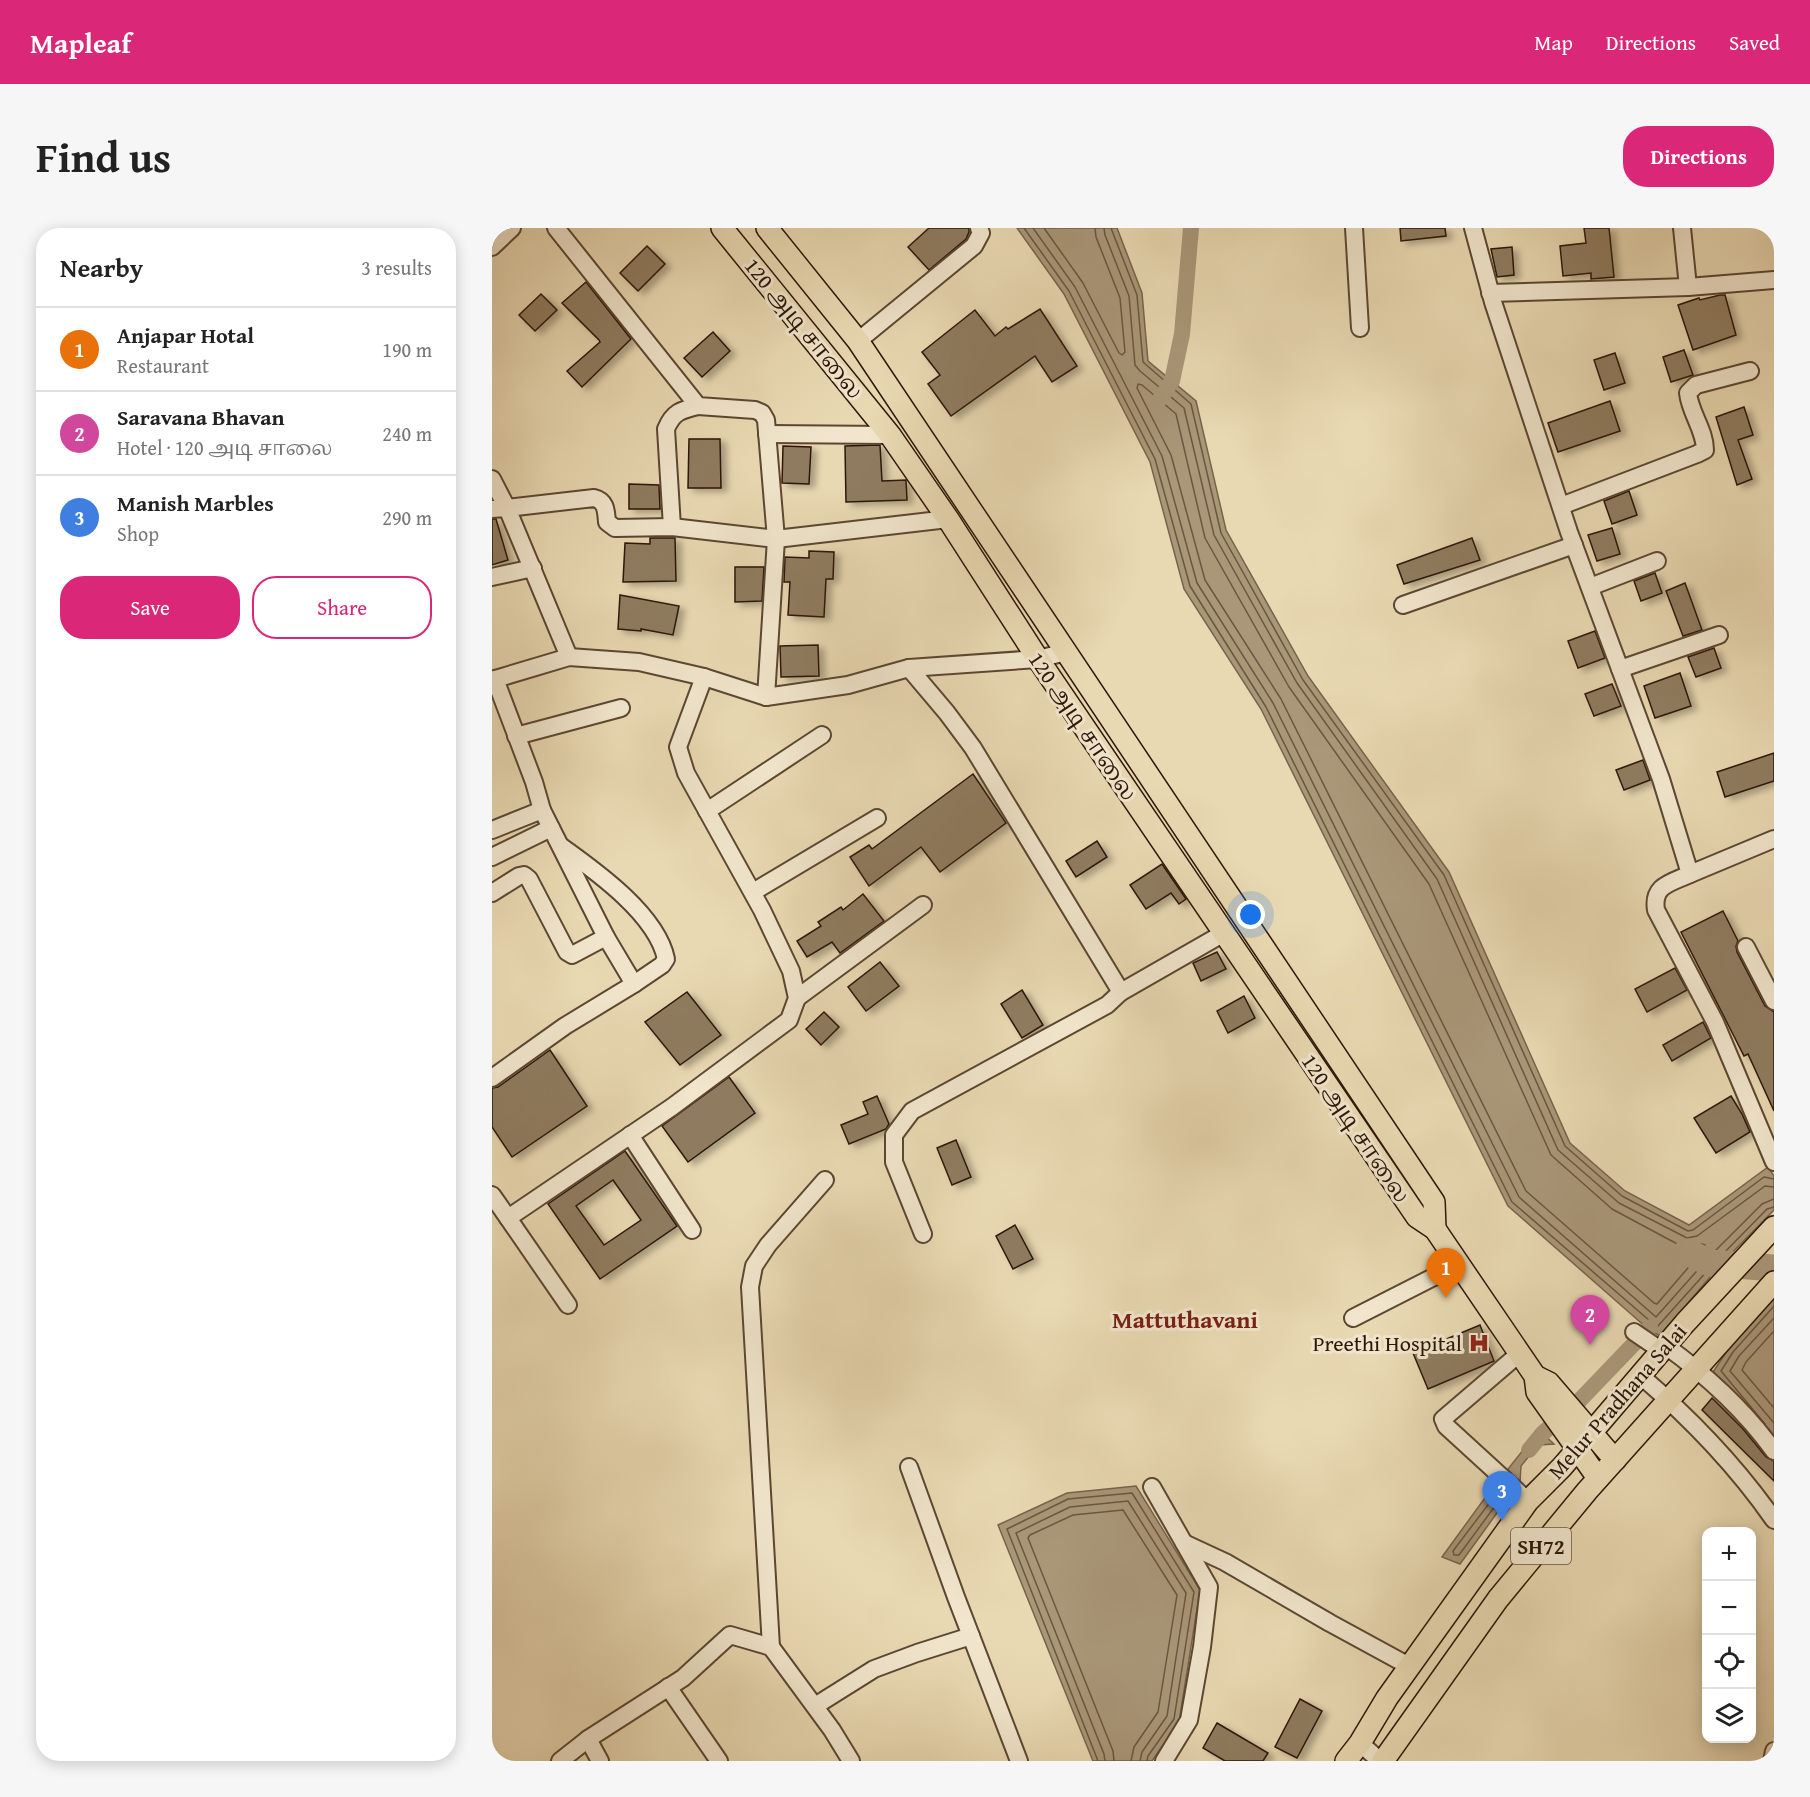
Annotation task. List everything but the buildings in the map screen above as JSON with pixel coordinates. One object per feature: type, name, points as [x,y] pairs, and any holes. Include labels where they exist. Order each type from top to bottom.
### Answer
[{"type":"main road","name":"120 அடி சாலை","points":[[722,228],[890,435],[948,519],[1038,660],[1417,1217],[1435,1229],[1520,1353],[1535,1376],[1537,1392],[1592,1433],[1614,1460]]},
{"type":"main road","name":"120 அடி சாலை","points":[[767,228],[858,341],[1434,1202],[1435,1229]]},
{"type":"main road","name":"Melur Pradhana Salai","points":[[1346,1761],[1522,1495],[1562,1467],[1641,1376],[1660,1348],[1773,1227]]},
{"type":"main road","name":"Melur Pradhana Salai","points":[[1381,1761],[1498,1599],[1598,1478],[1774,1282]]},
{"type":"main road","name":"120 அடி சாலை","points":[[1562,1411],[1577,1448],[1598,1478]]},
{"type":"street","points":[[492,247],[512,228]]},
{"type":"street","points":[[556,228],[698,406]]},
{"type":"street","points":[[858,341],[974,246],[981,232],[979,228]]},
{"type":"street","points":[[1354,228],[1360,328]]},
{"type":"street","points":[[1473,228],[1490,293],[1574,545],[1661,779],[1690,874]]},
{"type":"street","points":[[1682,228],[1688,286]]},
{"type":"street","points":[[1490,293],[1688,286],[1774,280]]},
{"type":"street","points":[[1561,506],[1704,450],[1705,442],[1689,404],[1688,393],[1696,385],[1750,371]]},
{"type":"street","points":[[672,527],[666,429],[670,418],[679,410],[698,406],[755,410],[762,413],[766,420],[776,539],[766,697]]},
{"type":"street","points":[[767,434],[890,435]]},
{"type":"street","points":[[492,479],[500,509],[533,568],[569,657]]},
{"type":"street","points":[[500,509],[594,498],[601,500],[605,506],[607,522],[615,528],[672,527],[776,539],[948,519]]},
{"type":"street","points":[[1403,605],[1574,545]]},
{"type":"street","points":[[1590,587],[1657,561]]},
{"type":"street","points":[[492,577],[533,568]]},
{"type":"street","points":[[1620,669],[1719,634]]},
{"type":"street","points":[[634,984],[606,937],[542,810],[494,680],[569,657],[639,662],[704,677],[766,697],[848,685],[909,668],[1038,660],[1066,652]]},
{"type":"street","points":[[909,668],[973,748],[1121,992]]},
{"type":"street","points":[[508,1218],[630,1135],[789,1020],[797,998],[791,971],[753,892],[686,772],[678,747],[704,677]]},
{"type":"street","points":[[516,736],[621,708]]},
{"type":"street","points":[[708,812],[822,735]]},
{"type":"street","points":[[492,830],[542,810]]},
{"type":"street","points":[[753,892],[877,819]]},
{"type":"street","points":[[492,857],[551,828]]},
{"type":"street","points":[[1773,1161],[1715,1022],[1656,910],[1654,899],[1660,888],[1774,839]]},
{"type":"street","points":[[492,1078],[565,1026],[663,965],[666,959],[664,949],[652,928],[614,886],[559,845]]},
{"type":"street","points":[[492,893],[524,875],[529,879],[567,952],[572,955],[606,937]]},
{"type":"street","points":[[797,998],[923,905]]},
{"type":"street","points":[[923,1234],[894,1162],[894,1135],[912,1111],[1107,1005],[1121,992],[1224,933]]},
{"type":"street","points":[[1746,947],[1774,1001]]},
{"type":"street","points":[[630,1135],[692,1230]]},
{"type":"street","points":[[825,1180],[768,1245],[754,1266],[750,1287],[771,1647],[815,1706],[850,1761]]},
{"type":"street","points":[[492,1195],[568,1305]]},
{"type":"street","points":[[1353,1318],[1459,1264]]},
{"type":"street","points":[[1634,1332],[1696,1368],[1760,1432],[1774,1451]]},
{"type":"street","points":[[1520,1353],[1443,1419],[1446,1426],[1522,1495]]},
{"type":"street","points":[[1641,1376],[1668,1399],[1757,1495],[1774,1520]]},
{"type":"street","points":[[909,1467],[1019,1761]]},
{"type":"street","points":[[1152,1487],[1209,1587],[1202,1647],[1189,1720],[1164,1761]]},
{"type":"street","points":[[1184,1543],[1225,1562],[1409,1666]]},
{"type":"street","points":[[560,1761],[588,1739],[683,1678],[730,1635],[771,1647]]},
{"type":"street","points":[[815,1706],[874,1669],[971,1636]]},
{"type":"street","points":[[668,1687],[719,1761]]},
{"type":"street","points":[[588,1739],[600,1761]]},
{"type":"street","points":[[1360,1743],[1381,1761]]},
{"type":"street","points":[[1772,1761],[1774,1751]]},
{"type":"water","points":[[1017,228],[1117,228],[1142,293],[1148,361],[1196,401],[1226,530],[1308,676],[1449,872],[1570,1143],[1625,1191],[1689,1225],[1768,1167],[1774,1176],[1774,1210],[1721,1264],[1660,1336],[1648,1329],[1508,1206],[1261,709],[1184,589],[1150,462],[1064,294]]},
{"type":"water","points":[[1774,1298],[1774,1446],[1713,1372],[1729,1348]]},
{"type":"water","points":[[1539,1430],[1554,1444],[1538,1445],[1521,1466],[1520,1482],[1511,1475],[1508,1469]]},
{"type":"water","points":[[1495,1484],[1510,1495],[1460,1564],[1442,1557]]},
{"type":"water","points":[[1136,1486],[1200,1590],[1179,1722],[1152,1761],[1093,1761],[998,1525],[1067,1493]]},
{"type":"waterway","points":[[1160,399],[1172,381],[1182,334],[1191,228]]},
{"type":"waterway","points":[[1687,1252],[1710,1263],[1774,1268]]},
{"type":"waterway","points":[[1529,1450],[1542,1434],[1580,1400],[1650,1327]]},
{"type":"place","name":"Anjapar Hotal","points":[[1446,1298]]},
{"type":"place","name":"Preethi Hospital","points":[[1479,1343]]},
{"type":"place","name":"Saravana Bhavan","points":[[1590,1345]]},
{"type":"place","name":"Manish Marbles","points":[[1502,1521]]},
{"type":"district","name":"Mattuthavani","points":[[1185,1319]]}]
